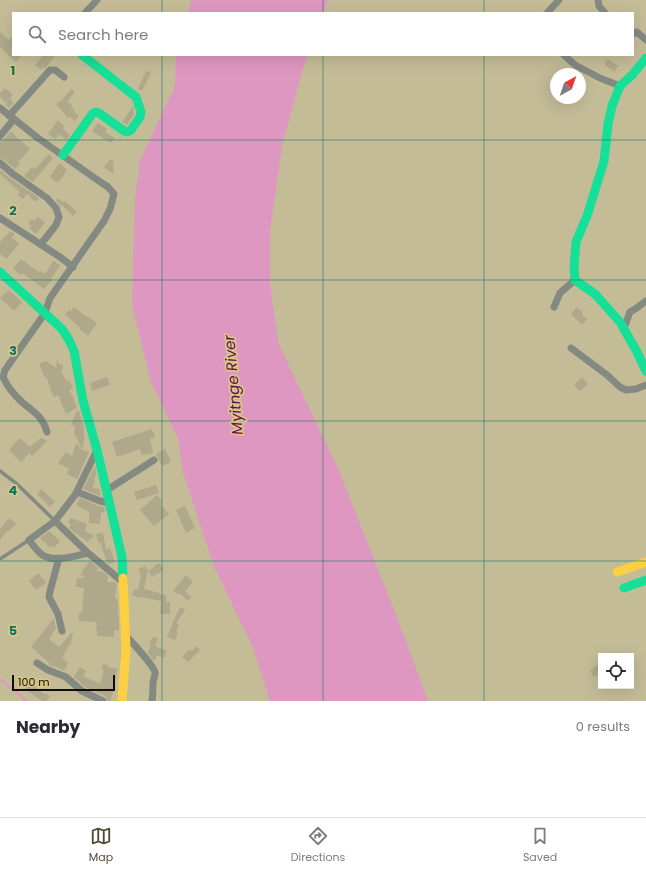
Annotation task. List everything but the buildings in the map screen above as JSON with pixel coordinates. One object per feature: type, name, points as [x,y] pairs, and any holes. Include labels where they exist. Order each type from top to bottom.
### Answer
[{"type":"main road","points":[[63,155],[91,115],[96,112],[127,132],[131,130],[140,117],[141,112],[136,97],[83,56]]},
{"type":"main road","points":[[646,58],[632,75],[620,86],[612,106],[608,124],[603,167],[588,216],[576,242],[574,267],[575,280],[595,294],[620,322],[637,352],[646,372]]},
{"type":"main road","points":[[0,272],[62,329],[74,351],[83,401],[97,450],[122,557],[126,636],[122,701]]},
{"type":"main road","points":[[646,562],[621,580],[646,580]]},
{"type":"street","points":[[86,12],[97,0]]},
{"type":"street","points":[[548,12],[559,0]]},
{"type":"street","points":[[598,0],[599,6],[604,12]]},
{"type":"street","points":[[634,34],[637,32],[646,40]]},
{"type":"street","points":[[565,56],[575,65],[600,78],[620,86]]},
{"type":"street","points":[[0,136],[11,117],[50,70],[55,70],[64,77]]},
{"type":"street","points":[[0,108],[52,148],[108,187],[114,194],[110,209],[104,221],[50,298],[45,313],[5,370],[3,377],[6,384],[21,401],[39,416],[45,424],[46,432]]},
{"type":"street","points":[[0,163],[47,198],[56,208],[59,216],[56,225],[41,244]]},
{"type":"street","points":[[0,218],[41,244],[72,267]]},
{"type":"street","points":[[554,306],[560,293],[575,280]]},
{"type":"street","points":[[624,328],[630,312],[637,309],[646,301]]},
{"type":"street","points":[[571,348],[608,375],[620,387],[626,390],[636,389],[646,385]]},
{"type":"street","points":[[88,553],[59,558],[43,556],[29,540],[55,521],[75,495],[97,450]]},
{"type":"street","points":[[107,490],[154,460]]},
{"type":"street","points":[[77,492],[100,501],[110,503]]},
{"type":"street","points":[[55,521],[88,553],[124,583]]},
{"type":"street","points":[[59,558],[49,597],[58,614],[62,632]]},
{"type":"street","points":[[126,636],[153,667],[155,672],[152,701]]},
{"type":"street","points":[[37,663],[48,670],[66,677],[82,691],[103,701]]},
{"type":"lane","points":[[0,471],[17,484],[55,521]]},
{"type":"lane","points":[[0,559],[29,540]]},
{"type":"water","points":[[191,0],[328,0],[323,12],[188,12]]},
{"type":"water","name":"Myitnge River","points":[[176,56],[308,56],[282,145],[270,232],[270,283],[278,343],[338,468],[428,701],[270,701],[253,648],[213,564],[183,472],[178,438],[151,382],[132,305],[135,197],[140,161],[173,92],[175,84]]},
{"type":"waterway","points":[[0,679],[27,701]]},
{"type":"traffic: fast","points":[[63,155],[93,113],[99,113],[127,132],[131,130],[140,117],[141,112],[136,97],[83,56]]},
{"type":"traffic: fast","points":[[646,58],[632,75],[620,86],[612,106],[608,124],[604,161],[587,216],[576,242],[574,267],[575,280],[595,294],[620,322],[646,371]]},
{"type":"traffic: fast","points":[[0,272],[62,329],[74,351],[83,401],[97,450],[122,557],[123,578]]},
{"type":"traffic: fast","points":[[624,588],[646,580]]},
{"type":"traffic: slow","points":[[617,572],[646,562]]},
{"type":"traffic: slow","points":[[122,701],[126,649],[123,578]]}]
